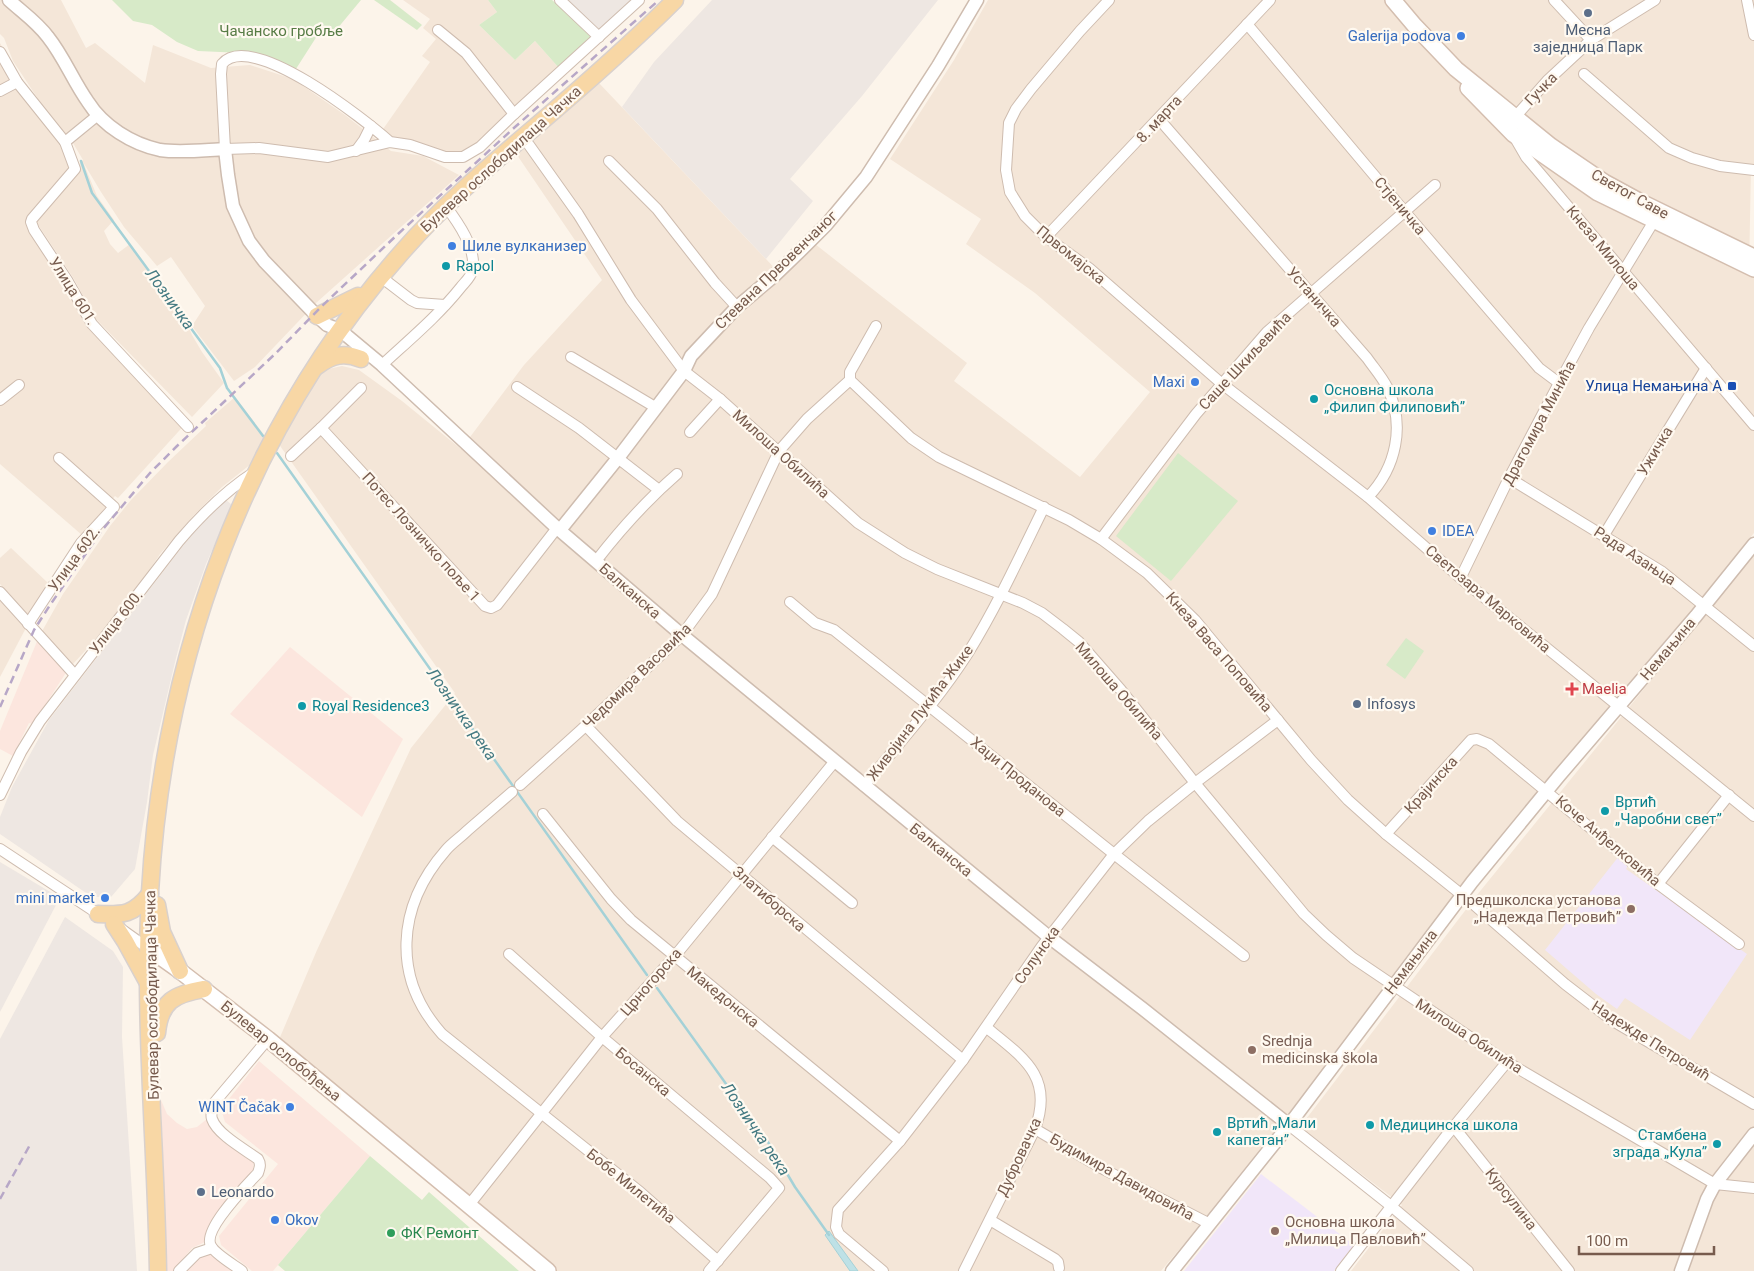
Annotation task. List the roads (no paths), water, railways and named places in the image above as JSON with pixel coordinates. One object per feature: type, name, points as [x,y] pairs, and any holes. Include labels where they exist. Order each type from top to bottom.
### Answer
[{"type":"main road","name":"Булевар ослободилаца Чачка","points":[[158,1271],[148,984],[150,889],[155,829],[170,730],[183,673],[230,530],[257,470],[290,406],[313,368],[329,327],[364,297],[445,205],[623,50],[675,0]]},
{"type":"main road","name":"Кнеза Милоша","points":[[1392,0],[1414,26],[1456,68],[1516,116]]},
{"type":"main road","name":"Кнеза Милоша","points":[[1456,68],[1468,88],[1513,134]]},
{"type":"main road","name":"Светог Саве","points":[[1516,116],[1552,146],[1604,182],[1657,216],[1754,269]]},
{"type":"main road","name":"Светог Саве","points":[[1513,134],[1598,193],[1754,257]]},
{"type":"main road","points":[[329,327],[358,296],[364,297]]},
{"type":"main road","points":[[313,368],[327,359],[341,354],[361,359]]},
{"type":"main road","points":[[98,914],[117,915],[128,913],[139,906],[150,889]]},
{"type":"main road","points":[[150,889],[162,932],[180,970]]},
{"type":"main road","points":[[114,924],[148,984]]},
{"type":"main road","name":"Булевар ослобођења","points":[[149,948],[268,1039],[548,1271]]},
{"type":"main road","points":[[150,1052],[155,1042],[160,1014],[169,1001],[180,994],[204,989]]},
{"type":"street","points":[[9,0],[26,14],[46,35],[77,86],[98,115],[111,127],[135,141],[160,150],[259,148],[328,157],[390,142],[410,145],[445,157],[463,157],[480,147],[639,0]]},
{"type":"street","points":[[560,0],[599,37]]},
{"type":"street","name":"Стевана Првовенчаног","points":[[558,529],[618,458],[684,371],[691,356],[737,307],[774,276],[826,225],[866,177],[978,0]]},
{"type":"street","name":"Првомајска","points":[[1109,0],[1080,31],[1016,109],[1009,123],[1006,170],[1010,192],[1025,216],[1046,237],[1089,268],[1221,383]]},
{"type":"street","name":"8. марта","points":[[1046,237],[1270,0]]},
{"type":"street","points":[[1554,0],[1591,40]]},
{"type":"street","name":"Гучка","points":[[1513,134],[1513,123],[1516,116],[1547,81],[1591,40],[1655,0]]},
{"type":"street","points":[[1747,0],[1754,35]]},
{"type":"street","name":"Стјеничка","points":[[1247,24],[1539,368],[1559,382]]},
{"type":"street","points":[[438,30],[466,53],[514,114]]},
{"type":"street","points":[[0,52],[16,82],[64,142],[98,115]]},
{"type":"street","points":[[329,327],[264,261],[249,241],[233,206],[225,149],[222,64],[225,60],[236,55],[256,57],[278,66],[310,84],[371,126],[390,142]]},
{"type":"street","points":[[1584,74],[1669,148],[1692,158],[1720,166],[1754,170]]},
{"type":"street","points":[[0,91],[16,82]]},
{"type":"street","name":"Устаничка","points":[[1159,119],[1367,358],[1384,382],[1393,402],[1397,429],[1395,447],[1382,481],[1368,497]]},
{"type":"street","points":[[356,151],[371,126]]},
{"type":"street","name":"Кнеза Милоша","points":[[1513,134],[1526,157],[1754,425]]},
{"type":"street","name":"Улица 601.","points":[[64,142],[75,169],[32,219],[34,230],[67,280],[92,324],[188,427]]},
{"type":"street","name":"Милоша Обилића","points":[[529,145],[578,214],[630,300],[684,371],[720,399],[858,523],[881,539],[937,569],[1001,594],[1042,613],[1079,642],[1121,690],[1195,783],[1304,914],[1353,958],[1507,1062],[1715,1184],[1754,1188]]},
{"type":"street","points":[[609,161],[657,209],[737,307]]},
{"type":"street","name":"Саше Шкиљевића","points":[[1100,539],[1221,383],[1266,332],[1434,185]]},
{"type":"street","points":[[382,366],[424,327],[470,276],[473,264],[465,235],[445,205]]},
{"type":"street","name":"Драгомира Минића","points":[[1461,577],[1509,478],[1559,382],[1657,216]]},
{"type":"street","points":[[1754,250],[1754,257]]},
{"type":"street","points":[[381,277],[417,303],[445,305]]},
{"type":"street","points":[[850,380],[850,372],[876,326]]},
{"type":"street","name":"Балканска","points":[[329,327],[361,359],[412,401],[430,411]]},
{"type":"street","name":"Балканска","points":[[329,327],[382,366],[558,529],[864,786],[1049,937],[1143,1009],[1391,1206],[1468,1271]]},
{"type":"street","points":[[571,357],[656,408]]},
{"type":"street","name":"Ужичка","points":[[1604,535],[1706,368]]},
{"type":"street","name":"Чедомира Васовића","points":[[542,1114],[442,1034],[421,1006],[408,969],[406,948],[412,906],[420,888],[447,849],[586,726],[682,635],[712,594],[779,451],[807,419],[850,380]]},
{"type":"street","name":"Кнеза Васа Поповића","points":[[850,380],[911,438],[938,457],[1044,507],[1100,539],[1147,573],[1195,620],[1311,760],[1348,800],[1386,834],[1462,894]]},
{"type":"street","name":"Светозара Марковића","points":[[1221,383],[1368,497],[1461,577],[1754,816]]},
{"type":"street","points":[[0,400],[19,384]]},
{"type":"street","points":[[517,387],[579,428],[659,490]]},
{"type":"street","points":[[291,456],[361,388]]},
{"type":"street","points":[[690,432],[720,399]]},
{"type":"street","name":"Потес Лозничко поље 1","points":[[321,428],[485,606],[491,608],[497,605],[558,529]]},
{"type":"street","name":"Улица 602.","points":[[28,624],[81,543],[114,507],[59,458]]},
{"type":"street","name":"Улица 600.","points":[[0,795],[31,735],[75,675],[192,525],[225,493],[257,470]]},
{"type":"street","points":[[596,561],[615,536],[677,474]]},
{"type":"street","name":"Рада Азањца","points":[[1509,478],[1661,571],[1754,646]]},
{"type":"street","name":"Живојина Лукића Жике","points":[[864,786],[930,705],[968,653],[1001,594],[1044,507]]},
{"type":"street","name":"Немањина","points":[[1172,1271],[1288,1125],[1462,894],[1754,544]]},
{"type":"street","points":[[0,592],[75,675]]},
{"type":"street","name":"Хаџи Проданова","points":[[790,602],[815,623],[834,630],[1244,956]]},
{"type":"street","name":"Солунска","points":[[883,1271],[839,1234],[836,1224],[838,1210],[900,1141],[963,1060],[1049,937],[1114,854],[1148,821],[1278,720]]},
{"type":"street","name":"Златиборска","points":[[586,726],[677,821],[963,1060]]},
{"type":"street","name":"Коче Анђелковића","points":[[1478,739],[1489,744],[1547,790],[1658,884],[1739,944]]},
{"type":"street","name":"Крајинска","points":[[1386,834],[1471,740],[1478,739]]},
{"type":"street","name":"Црногорска","points":[[469,1205],[602,1038],[674,957],[835,761]]},
{"type":"street","points":[[1658,884],[1729,795]]},
{"type":"street","name":"Македонска","points":[[543,814],[611,899],[631,920],[900,1141]]},
{"type":"street","points":[[772,837],[852,904]]},
{"type":"street","name":"Булевар ослобођења","points":[[0,849],[149,948]]},
{"type":"street","name":"Надежде Петровић","points":[[1462,894],[1565,984],[1613,1021],[1754,1104]]},
{"type":"street","name":"Босанска","points":[[509,954],[602,1038],[770,1178],[779,1188],[718,1261]]},
{"type":"street","name":"Дубровачка","points":[[964,1271],[1035,1130],[1042,1104],[1041,1092],[1032,1070],[1022,1056],[987,1028]]},
{"type":"street","points":[[242,1271],[212,1248],[209,1241],[210,1234],[216,1223],[260,1168],[258,1159],[218,1130],[212,1118],[212,1112],[214,1103],[268,1039]]},
{"type":"street","points":[[1341,1271],[1507,1062]]},
{"type":"street","name":"Бобе Милетића","points":[[542,1114],[647,1198],[718,1261]]},
{"type":"street","name":"Курсулина","points":[[1454,1127],[1569,1271]]},
{"type":"street","name":"Будимира Давидовића","points":[[1035,1130],[1106,1170],[1210,1224]]},
{"type":"street","points":[[1681,1271],[1707,1198],[1715,1184],[1754,1134]]},
{"type":"street","points":[[990,1220],[1055,1259],[1058,1262],[1059,1268]]},
{"type":"street","points":[[179,1271],[197,1252],[212,1248]]},
{"type":"street","points":[[709,1271],[718,1261]]},
{"type":"water","points":[[829,1231],[858,1271],[850,1271],[825,1235]]},
{"type":"waterway","name":"Лозничка","points":[[81,161],[92,193],[220,368],[227,388],[263,436]]},
{"type":"waterway","name":"Лозничка река","points":[[277,453],[647,975]]},
{"type":"waterway","name":"Лозничка река","points":[[657,988],[770,1145],[795,1187],[829,1235]]},
{"type":"railway","points":[[0,707],[34,630],[50,605],[103,529],[150,473],[398,234],[515,127],[659,0]]},
{"type":"railway","points":[[0,1199],[31,1143]]},
{"type":"place","name":"Месна заједница Парк","points":[[1588,13]]},
{"type":"place","name":"Galerija podova","points":[[1461,36]]},
{"type":"place","name":"Шиле вулканизер","points":[[452,246]]},
{"type":"place","name":"Rapol","points":[[446,266]]},
{"type":"place","name":"Maxi","points":[[1195,382]]},
{"type":"place","name":"Улица Немањина А","points":[[1732,386]]},
{"type":"place","name":"Основна школа „Филип Филиповић”","points":[[1314,399]]},
{"type":"place","name":"IDEA","points":[[1432,531]]},
{"type":"place","name":"Maelia","points":[[1572,689]]},
{"type":"place","name":"Infosys","points":[[1357,704]]},
{"type":"place","name":"Royal Residence3","points":[[302,706]]},
{"type":"place","name":"Вртић „Чаробни свет”","points":[[1605,811]]},
{"type":"place","name":"mini market","points":[[105,898]]},
{"type":"place","name":"Предшколска установа „Надежда Петровић”","points":[[1631,909]]},
{"type":"place","name":"Srednja medicinska škola","points":[[1252,1050]]},
{"type":"place","name":"WINT Čačak","points":[[290,1107]]},
{"type":"place","name":"Медицинска школа","points":[[1370,1125]]},
{"type":"place","name":"Вртић „Мали капетан”","points":[[1217,1132]]},
{"type":"place","name":"Стамбена зграда „Кула”","points":[[1717,1144]]},
{"type":"place","name":"Leonardo","points":[[201,1192]]},
{"type":"place","name":"Okov","points":[[275,1220]]},
{"type":"place","name":"Основна школа „Милица Павловић”","points":[[1275,1231]]},
{"type":"place","name":"ФК Ремонт","points":[[391,1233]]},
{"type":"park label","name":"Чачанско гробље","points":[[281,31]]}]
